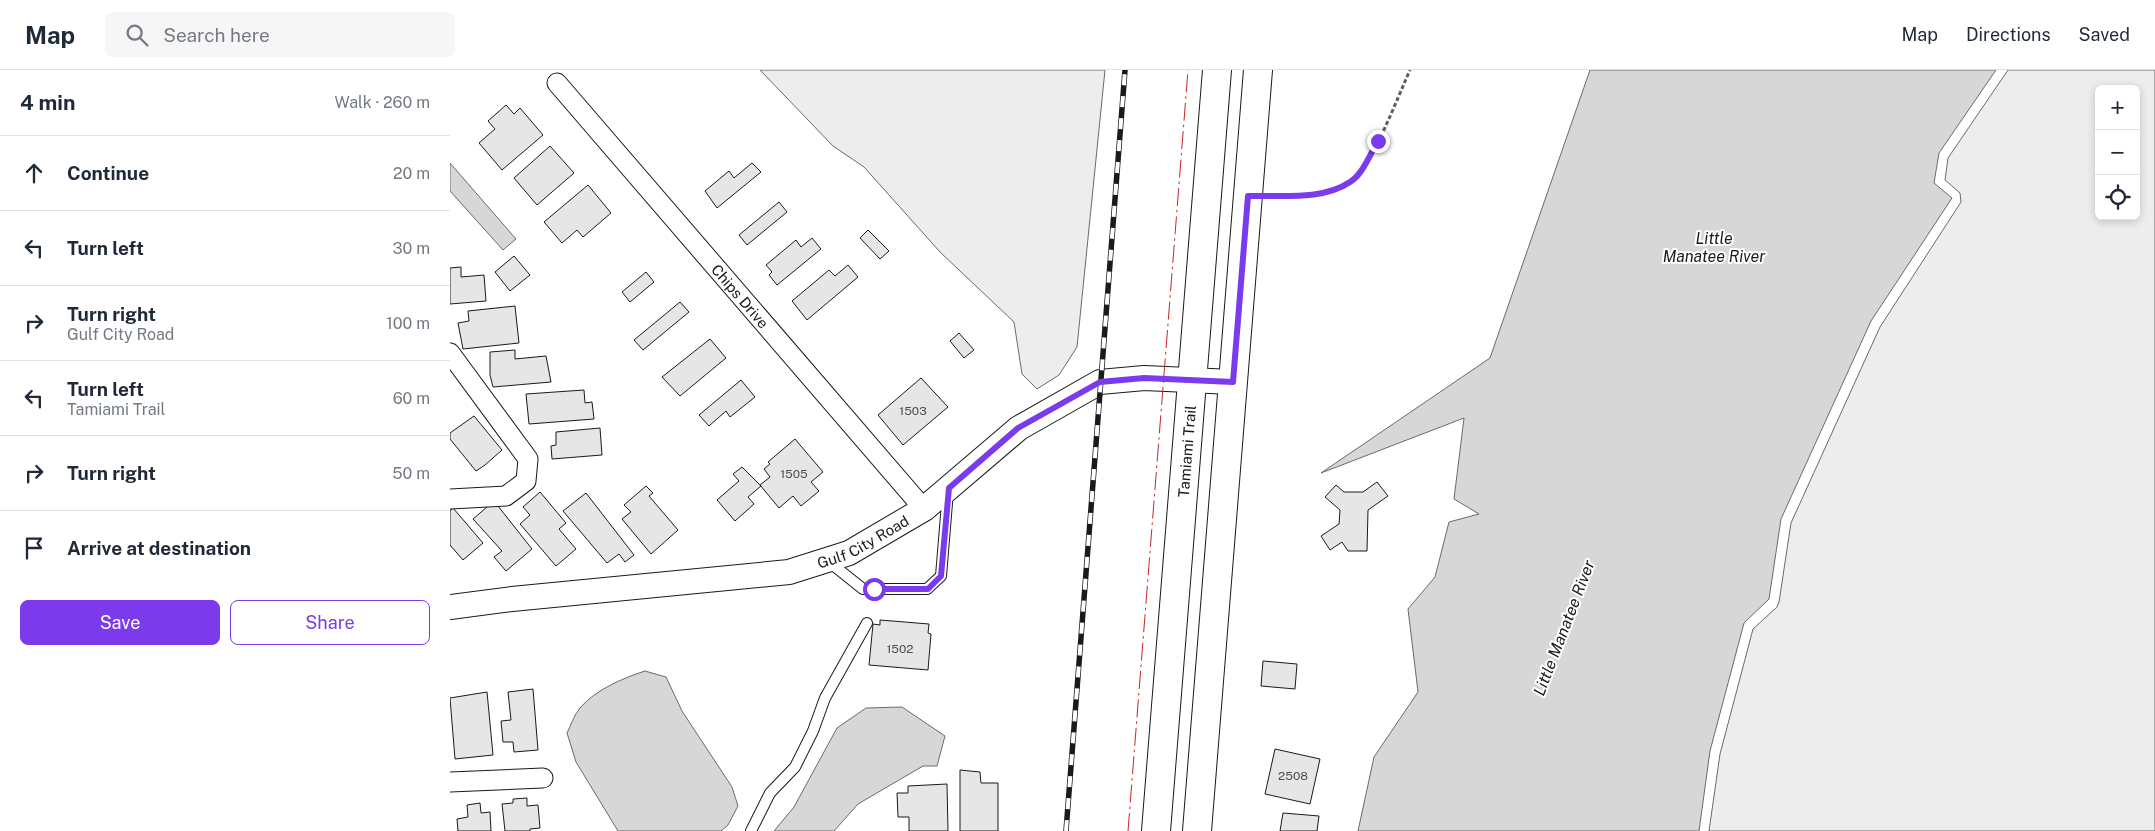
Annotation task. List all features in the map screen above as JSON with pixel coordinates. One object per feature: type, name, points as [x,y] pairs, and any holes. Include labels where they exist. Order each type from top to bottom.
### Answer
[{"type":"main road","name":"Tamiami Trail","points":[[1156,831],[1217,70]]},
{"type":"main road","points":[[1197,831],[1258,70]]},
{"type":"street","name":"Chips Drive","points":[[556,82],[924,509]]},
{"type":"street","points":[[450,353],[528,459],[526,481],[506,496],[450,499]]},
{"type":"street","name":"Gulf City Road","points":[[450,608],[512,599],[789,572],[849,553],[924,509],[1018,428],[1100,382],[1144,378],[1233,382]]},
{"type":"street","points":[[450,782],[544,778]]},
{"type":"lane","points":[[826,560],[863,588],[928,589],[941,576],[949,488]]},
{"type":"lane","points":[[751,831],[770,793],[795,767],[813,730],[825,698],[867,623]]},
{"type":"path","points":[[1248,196],[1307,195],[1334,190],[1351,182],[1378,141],[1410,70]]},
{"type":"shaded area","points":[[760,70],[1105,70],[1077,347],[1059,375],[1037,389],[1022,374],[1014,322],[940,252],[864,167],[833,146]]},
{"type":"shaded area","points":[[2008,70],[2155,70],[2155,831],[1709,831],[1720,754],[1753,629],[1777,607],[1779,602],[1791,523],[1880,327],[1961,202],[1960,193],[1945,180],[1948,158]]},
{"type":"water","name":"Little Manatee River","points":[[1590,70],[1996,70],[1939,153],[1934,183],[1952,198],[1871,321],[1781,519],[1769,599],[1744,623],[1710,751],[1699,831],[1358,831],[1374,757],[1418,692],[1408,609],[1435,577],[1449,522],[1479,514],[1454,499],[1464,418],[1321,473],[1490,358]]},
{"type":"water","points":[[450,163],[516,239],[503,250],[450,191]]},
{"type":"water","points":[[645,671],[666,677],[682,711],[732,787],[738,806],[728,825],[721,831],[618,831],[576,762],[567,733],[578,711],[601,690]]},
{"type":"water","points":[[902,707],[945,736],[937,766],[923,766],[858,804],[834,831],[774,831],[794,807],[837,728],[866,708]]},
{"type":"building","points":[[506,105],[514,114],[520,108],[543,135],[502,170],[479,143],[495,129],[488,121]]},
{"type":"building","points":[[550,146],[574,173],[537,205],[514,178]]},
{"type":"building","points":[[752,163],[761,172],[717,208],[705,191],[729,171],[734,178]]},
{"type":"building","points":[[588,185],[611,213],[583,237],[577,230],[562,243],[544,222]]},
{"type":"building","points":[[779,202],[787,212],[747,245],[739,235]]},
{"type":"building","points":[[868,230],[889,251],[880,259],[860,238]]},
{"type":"building","points":[[812,238],[821,249],[777,285],[769,275],[772,272],[766,265],[796,240],[801,247]]},
{"type":"building","points":[[514,256],[530,275],[510,291],[495,272]]},
{"type":"building","points":[[848,265],[858,277],[807,320],[792,301],[829,270],[835,276]]},
{"type":"building","points":[[461,267],[461,277],[484,275],[486,301],[450,304],[450,268]]},
{"type":"building","points":[[646,272],[654,282],[630,302],[622,292]]},
{"type":"building","points":[[680,302],[689,312],[643,350],[634,340]]},
{"type":"building","points":[[515,306],[519,343],[463,349],[458,323],[469,321],[468,311]]},
{"type":"building","points":[[959,333],[974,350],[964,358],[950,341]]},
{"type":"building","points":[[710,339],[726,358],[680,396],[662,377]]},
{"type":"building","points":[[515,350],[515,359],[546,356],[551,382],[493,387],[490,375],[490,352]]},
{"type":"building","points":[[921,378],[948,407],[903,445],[878,415]]},
{"type":"building","points":[[741,380],[755,397],[730,417],[726,411],[709,426],[699,415]]},
{"type":"building","points":[[584,390],[585,403],[592,402],[594,419],[529,424],[526,394]]},
{"type":"building","points":[[474,416],[502,450],[476,471],[450,439],[450,433]]},
{"type":"building","points":[[600,428],[602,455],[552,459],[551,446],[556,445],[556,432]]},
{"type":"building","points":[[795,439],[823,472],[811,482],[819,491],[801,506],[793,496],[779,508],[760,485],[770,477],[764,469],[770,464],[768,462]]},
{"type":"building","points":[[742,467],[761,486],[748,497],[754,504],[735,521],[717,500],[739,481],[733,474]]},
{"type":"building","points":[[1377,482],[1388,496],[1368,510],[1367,551],[1348,551],[1342,542],[1330,550],[1321,536],[1339,524],[1340,510],[1325,497],[1336,485],[1344,492],[1363,492]]},
{"type":"building","points":[[646,486],[653,493],[649,496],[678,530],[651,554],[622,519],[631,512],[624,505]]},
{"type":"building","points":[[540,492],[566,523],[559,529],[576,549],[556,566],[520,524],[530,515],[523,507]]},
{"type":"building","points":[[586,493],[634,555],[625,562],[619,554],[607,563],[563,511]]},
{"type":"building","points":[[494,501],[532,549],[506,571],[494,557],[502,551],[473,519]]},
{"type":"building","points":[[453,508],[483,543],[463,560],[450,545],[450,511]]},
{"type":"building","points":[[880,620],[929,624],[928,633],[931,634],[928,670],[869,665],[873,624],[880,625]]},
{"type":"building","points":[[1263,661],[1297,664],[1295,689],[1261,686]]},
{"type":"building","points":[[533,689],[538,750],[514,752],[513,742],[503,742],[501,721],[511,720],[508,692]]},
{"type":"building","points":[[487,692],[493,755],[455,759],[450,698]]},
{"type":"building","points":[[1275,749],[1320,759],[1310,804],[1265,794]]},
{"type":"building","points":[[960,770],[980,772],[981,783],[998,783],[998,831],[960,831]]},
{"type":"building","points":[[947,784],[948,831],[909,831],[909,817],[898,817],[897,793],[908,793],[908,786]]},
{"type":"building","points":[[527,798],[527,806],[538,805],[540,828],[530,829],[530,831],[505,831],[502,804],[513,803],[513,799]]},
{"type":"building","points":[[480,803],[481,813],[490,812],[491,831],[458,831],[457,819],[468,817],[467,805]]},
{"type":"building","points":[[1283,813],[1319,816],[1317,831],[1280,831]]},
{"type":"railway","points":[[1066,831],[1125,70]]},
{"type":"power","points":[[1128,831],[1188,70]]},
{"type":"route","points":[[874,589],[928,589],[941,576],[949,488],[1018,428],[1100,382],[1144,378],[1233,382],[1248,196],[1307,195],[1334,190],[1351,182],[1378,141]]}]
